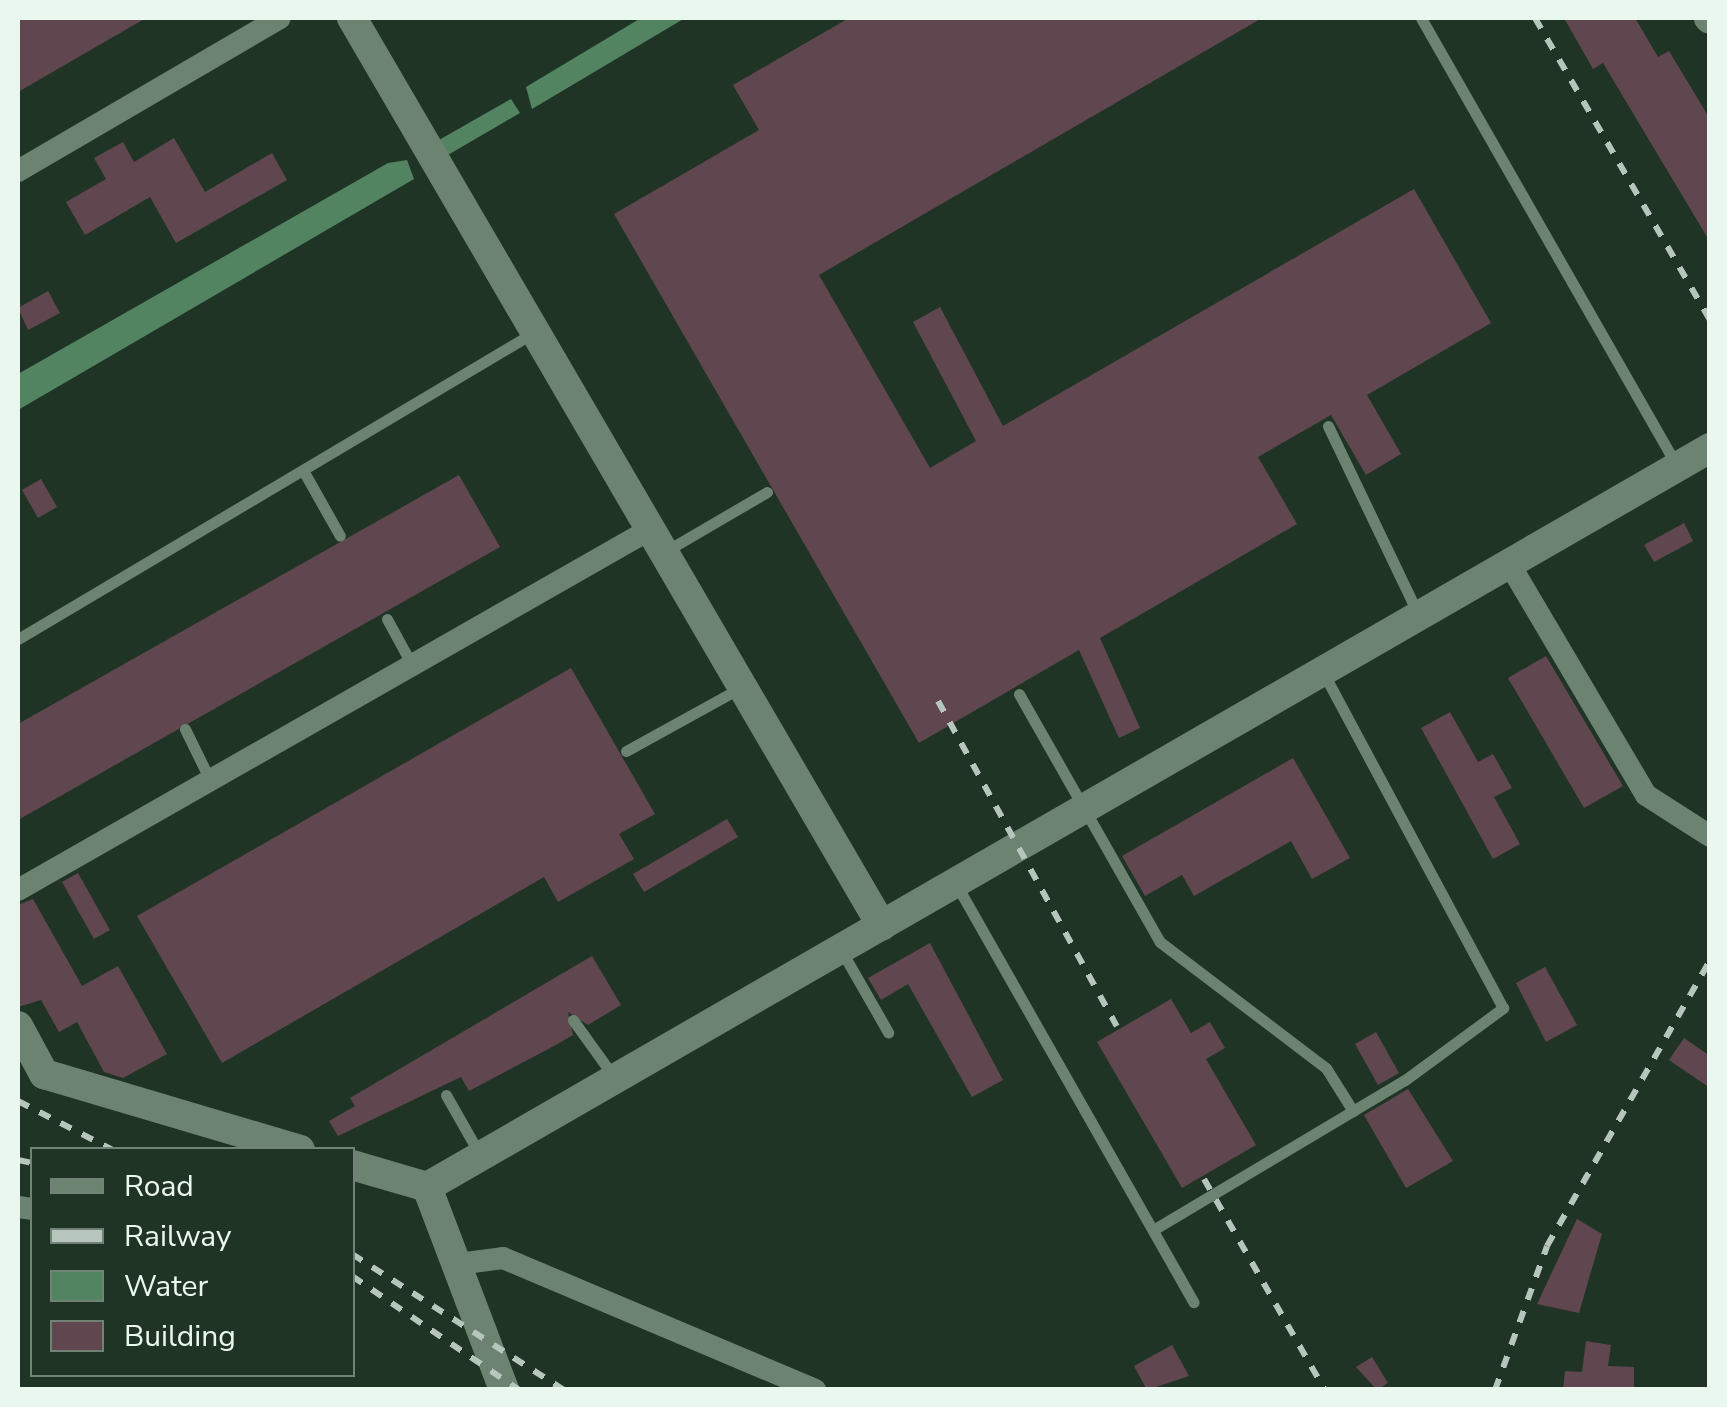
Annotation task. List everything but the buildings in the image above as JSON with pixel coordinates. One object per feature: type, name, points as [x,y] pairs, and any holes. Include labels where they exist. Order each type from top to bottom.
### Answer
[{"type":"street","points":[[18,171],[280,18]]},
{"type":"street","points":[[352,18],[882,926]]},
{"type":"street","points":[[355,1166],[428,1187],[1710,448]]},
{"type":"street","points":[[18,890],[412,665],[656,542]]},
{"type":"street","points":[[1510,565],[1646,795],[1710,836]]},
{"type":"street","points":[[18,1026],[44,1074],[290,1147]]},
{"type":"street","points":[[428,1187],[504,1390]]},
{"type":"street","points":[[458,1264],[520,1264],[814,1390]]},
{"type":"lane","points":[[1421,18],[1677,466]]},
{"type":"lane","points":[[18,639],[533,333]]},
{"type":"lane","points":[[1328,426],[1420,618]]},
{"type":"lane","points":[[304,472],[340,536]]},
{"type":"lane","points":[[656,542],[767,492]]},
{"type":"lane","points":[[387,618],[412,665]]},
{"type":"lane","points":[[1153,1230],[1353,1111],[1503,1008],[1323,672]]},
{"type":"lane","points":[[626,751],[742,687]]},
{"type":"lane","points":[[1019,694],[1160,942],[1326,1068],[1353,1111]]},
{"type":"lane","points":[[185,729],[210,780]]},
{"type":"lane","points":[[956,884],[1193,1302]]},
{"type":"lane","points":[[841,950],[888,1032]]},
{"type":"lane","points":[[573,1020],[617,1080]]},
{"type":"lane","points":[[446,1094],[481,1157]]},
{"type":"water","points":[[641,18],[685,18],[532,109],[526,87]]},
{"type":"water","points":[[511,99],[520,113],[441,159],[432,144]]},
{"type":"water","points":[[407,160],[414,179],[18,410],[18,374],[388,163]]},
{"type":"railway","points":[[1535,18],[1710,320]]},
{"type":"railway","points":[[938,701],[1117,1026]]},
{"type":"railway","points":[[1495,1390],[1547,1246],[1710,960]]},
{"type":"railway","points":[[18,1101],[107,1147]]},
{"type":"railway","points":[[18,1160],[30,1163]]},
{"type":"railway","points":[[1204,1179],[1325,1390]]},
{"type":"railway","points":[[355,1256],[564,1390]]},
{"type":"railway","points":[[355,1278],[519,1390]]}]
